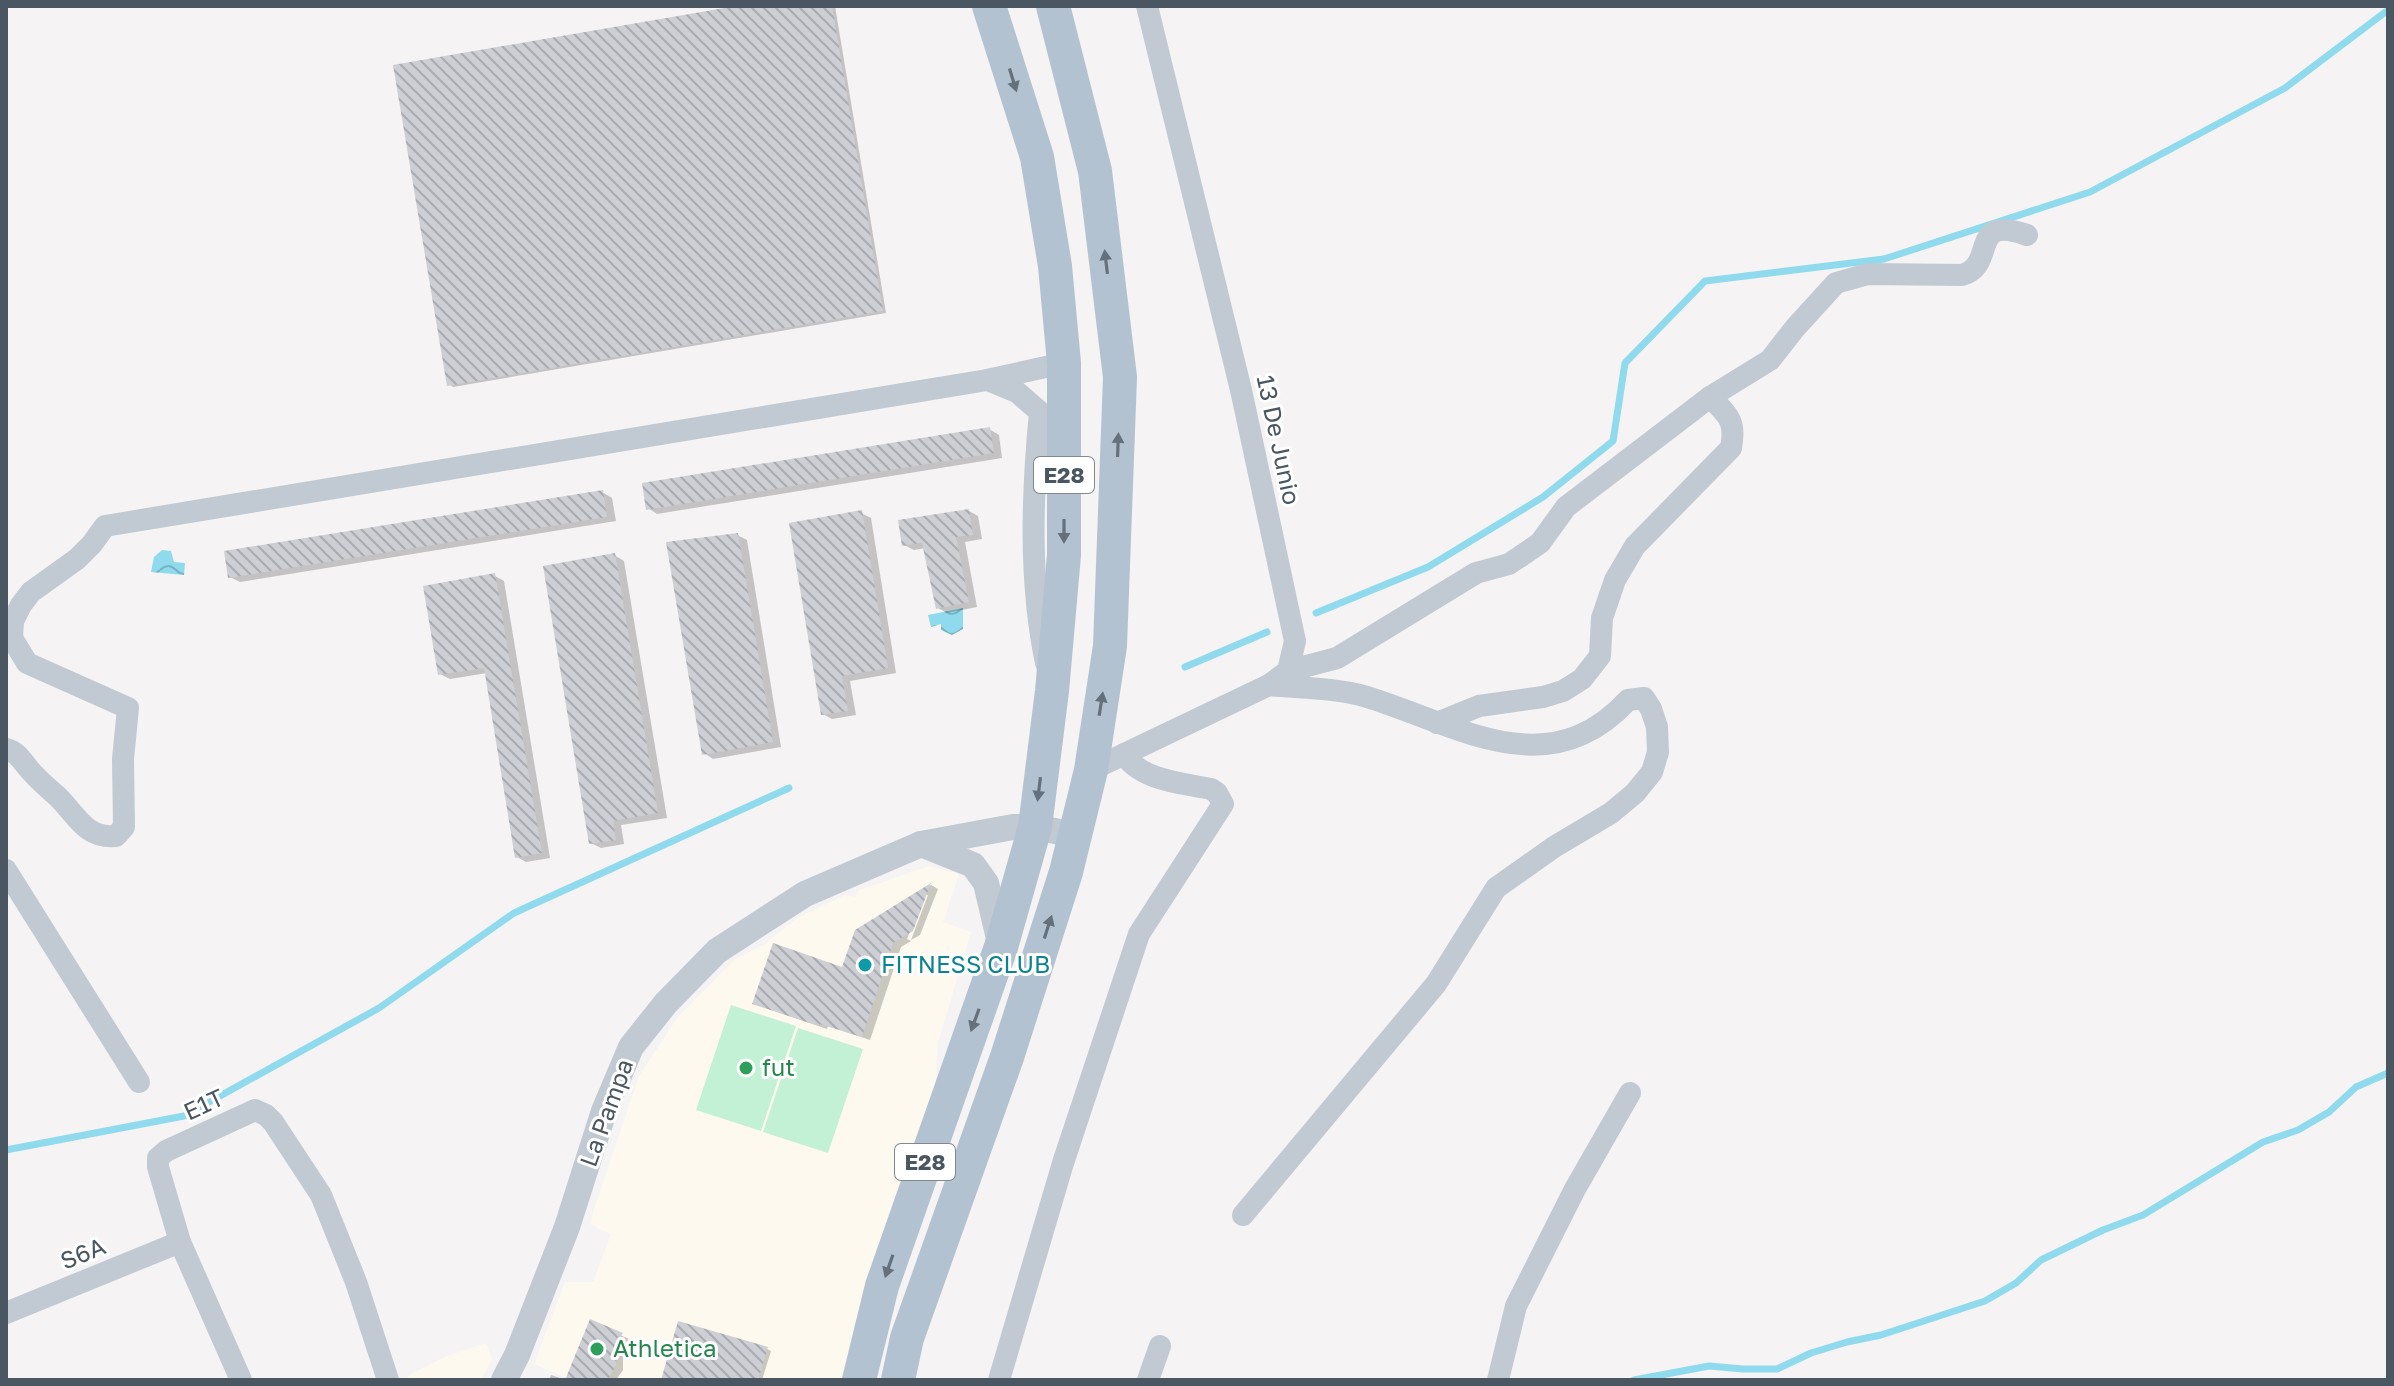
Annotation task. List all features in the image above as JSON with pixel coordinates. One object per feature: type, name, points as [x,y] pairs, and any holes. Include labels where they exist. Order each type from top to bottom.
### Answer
[{"type":"main road","name":"E28","points":[[859,1380],[882,1286],[1001,947],[1035,827],[1052,691],[1064,555],[1055,266],[1037,157],[989,6]]},
{"type":"main road","name":"E28","points":[[898,1380],[907,1338],[1007,1057],[1075,835],[1091,770],[1110,646],[1120,377],[1095,171],[1053,6]]},
{"type":"main road","points":[[946,1101],[987,1113]]},
{"type":"street","name":"13 De Junio","points":[[1147,6],[1241,390],[1289,612],[1295,641],[1288,671]]},
{"type":"street","points":[[1091,770],[1269,685],[1288,671],[1337,658],[1476,573],[1509,564],[1540,543],[1566,507],[1710,397],[1770,360],[1836,283],[1868,274],[1962,275],[1975,267],[1987,241],[1998,229],[2007,228],[2027,235]]},
{"type":"street","points":[[6,749],[15,751],[30,771],[60,798],[82,827],[105,837],[116,836],[124,827],[123,759],[128,708],[27,663],[12,638],[13,621],[31,592],[77,559],[105,526],[987,380],[1058,364]]},
{"type":"street","points":[[1052,691],[1036,615],[1034,470],[1040,412],[1058,364]]},
{"type":"street","points":[[987,380],[1017,392],[1040,412]]},
{"type":"street","points":[[1437,723],[1479,706],[1563,691],[1582,679],[1600,656],[1602,618],[1615,580],[1635,546],[1731,448],[1734,430],[1729,416],[1710,397]]},
{"type":"street","points":[[1243,1215],[1436,984],[1496,888],[1554,847],[1611,813],[1635,793],[1652,772],[1658,752],[1657,727],[1644,698],[1628,700],[1610,720],[1564,743],[1513,745],[1437,723],[1364,696],[1269,685]]},
{"type":"street","points":[[999,1380],[1063,1163],[1139,934],[1223,804],[1211,789],[1140,771],[1124,754]]},
{"type":"street","name":"La Pampa","points":[[504,1380],[517,1355],[567,1227],[604,1111],[631,1047],[666,1003],[717,951],[805,894],[921,844],[1013,827],[1035,827],[1075,835]]},
{"type":"street","points":[[921,844],[973,865],[986,883],[1001,947]]},
{"type":"street","points":[[6,870],[139,1082]]},
{"type":"street","points":[[1498,1380],[1516,1306],[1575,1189],[1630,1093]]},
{"type":"street","name":"E1T","points":[[241,1380],[180,1242],[158,1158],[166,1151],[255,1110],[266,1115],[321,1195],[356,1282],[388,1380]]},
{"type":"street","name":"S6A","points":[[6,1313],[180,1242]]},
{"type":"street","points":[[1148,1380],[1160,1346]]},
{"type":"shaded area","points":[[929,866],[959,874],[943,922],[971,932],[938,1043],[935,1091],[841,1380],[571,1380],[534,1364],[565,1282],[593,1282],[611,1234],[591,1225],[593,1212],[639,1076],[677,1018],[734,960],[765,944],[797,918],[845,895],[855,897],[857,891]]},
{"type":"shaded area","points":[[486,1343],[492,1358],[482,1380],[405,1380],[412,1373],[447,1356]]},
{"type":"green space","name":"fut","points":[[731,1005],[796,1026],[761,1131],[696,1110]]},
{"type":"green space","name":"fut","points":[[798,1028],[863,1049],[828,1153],[763,1132]]},
{"type":"water","points":[[162,550],[171,551],[174,562],[185,563],[184,575],[151,572],[154,557]]},
{"type":"water","points":[[963,608],[963,629],[952,635],[941,630],[941,624],[931,627],[928,615]]},
{"type":"building","points":[[736,6],[832,6],[883,311],[447,386],[393,65]]},
{"type":"building","points":[[990,427],[994,453],[646,510],[642,483]]},
{"type":"building","points":[[603,490],[607,517],[228,578],[224,551]]},
{"type":"building","points":[[969,509],[973,535],[956,537],[969,602],[936,609],[922,543],[902,546],[898,520]]},
{"type":"building","points":[[862,510],[888,668],[842,676],[848,711],[821,715],[789,523]]},
{"type":"building","points":[[738,533],[773,742],[702,755],[666,542]]},
{"type":"building","points":[[615,553],[658,813],[613,821],[616,840],[589,844],[543,566]]},
{"type":"building","points":[[495,573],[542,853],[515,858],[484,668],[438,675],[423,586]]},
{"type":"building","points":[[931,883],[913,931],[893,943],[862,1037],[752,1004],[773,943],[842,967],[855,930]]},
{"type":"building","name":"Athletica","points":[[590,1319],[623,1333],[617,1343],[616,1365],[608,1380],[565,1380]]},
{"type":"building","points":[[678,1321],[768,1347],[758,1380],[661,1380]]},
{"type":"waterway","points":[[1316,613],[1428,567],[1543,497],[1613,441],[1625,363],[1705,281],[1884,259],[2090,192],[2285,88],[2388,10]]},
{"type":"waterway","points":[[1185,667],[1267,632]]},
{"type":"waterway","points":[[6,1150],[184,1116],[379,1008],[514,913],[789,788]]},
{"type":"waterway","points":[[1634,1380],[1709,1366],[1777,1369],[1811,1353],[1881,1335],[1985,1301],[2016,1283],[2041,1260],[2103,1230],[2143,1215],[2263,1142],[2298,1130],[2329,1112],[2356,1087],[2388,1073]]},
{"type":"place","name":"FITNESS CLUB","points":[[865,965]]},
{"type":"place","name":"fut","points":[[746,1068]]},
{"type":"place","name":"Athletica","points":[[597,1349]]}]
